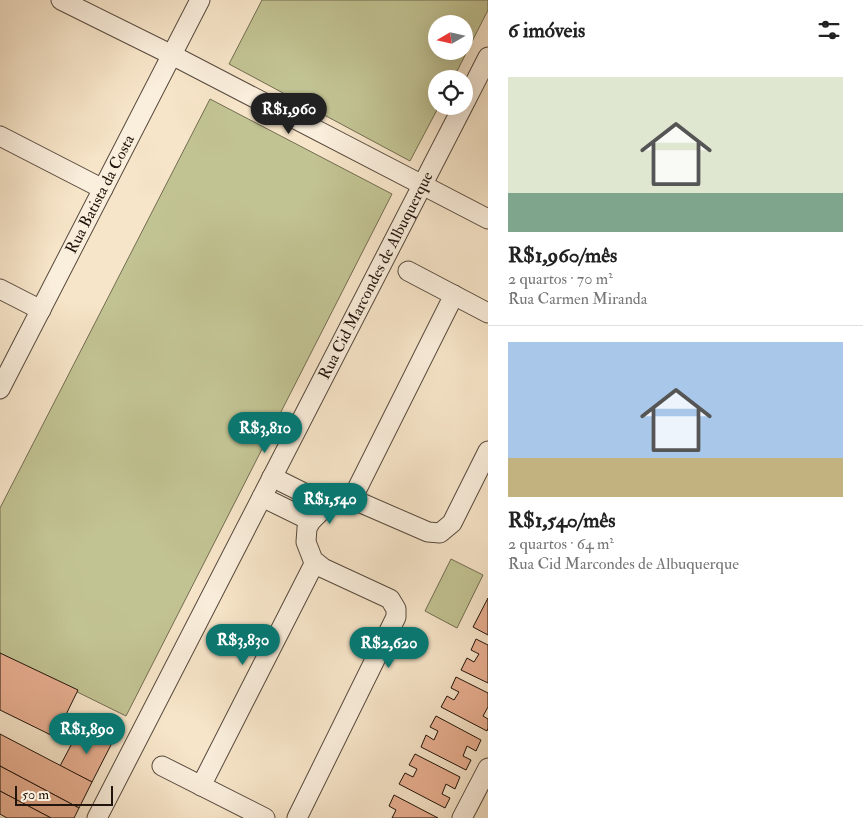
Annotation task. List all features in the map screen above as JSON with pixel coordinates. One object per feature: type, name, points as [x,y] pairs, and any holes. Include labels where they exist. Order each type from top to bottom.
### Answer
[{"type":"street","points":[[61,0],[172,55],[488,219]]},
{"type":"street","name":"Rua Batista da Costa","points":[[0,389],[200,0]]},
{"type":"street","name":"Rua Cid Marcondes de Albuquerque","points":[[473,86],[488,57]]},
{"type":"street","name":"Rua Cid Marcondes de Albuquerque","points":[[99,817],[458,115]]},
{"type":"street","points":[[0,136],[103,188]]},
{"type":"street","points":[[408,271],[488,313]]},
{"type":"street","points":[[0,289],[41,310]]},
{"type":"street","points":[[352,499],[454,295]]},
{"type":"street","points":[[297,818],[396,617],[396,609],[390,599],[323,568],[313,560],[306,542],[307,528],[311,521],[328,506],[352,499],[428,532],[440,533],[452,523],[488,450]]},
{"type":"street","points":[[272,477],[328,506]]},
{"type":"street","points":[[262,497],[311,521]]},
{"type":"street","points":[[201,786],[315,562]]},
{"type":"street","points":[[162,766],[265,818]]},
{"type":"street","points":[[462,818],[488,768]]},
{"type":"green space","points":[[262,0],[488,0],[488,10],[473,40],[473,15],[428,15],[428,60],[463,60],[458,70],[428,70],[428,115],[434,115],[410,161],[229,64]]},
{"type":"green space","points":[[210,99],[392,194],[126,716],[0,654],[0,508]]},
{"type":"green space","points":[[451,559],[483,575],[457,628],[425,611]]},
{"type":"building","points":[[488,598],[488,635],[473,627]]},
{"type":"building","points":[[476,639],[488,645],[488,683],[461,670],[467,658],[474,662],[479,654],[471,650]]},
{"type":"building","points":[[0,653],[78,690],[55,737],[0,710]]},
{"type":"building","points":[[456,677],[488,693],[488,707],[483,716],[488,719],[487,731],[441,707],[447,696],[454,700],[459,692],[451,688]]},
{"type":"building","points":[[436,716],[481,740],[476,751],[467,746],[463,756],[471,760],[466,770],[421,747],[426,735],[434,740],[438,731],[430,727]]},
{"type":"building","points":[[94,731],[113,741],[92,782],[60,766],[78,732],[89,739]]},
{"type":"building","points":[[0,734],[92,782],[79,808],[0,766]]},
{"type":"building","points":[[415,754],[460,777],[455,789],[446,784],[442,794],[450,798],[445,808],[399,784],[405,773],[413,777],[417,769],[409,765]]},
{"type":"building","points":[[0,766],[79,808],[74,818],[51,818],[0,791]]},
{"type":"building","points":[[0,791],[51,818],[7,818],[0,814]]},
{"type":"building","points":[[394,795],[438,818],[392,818],[396,810],[389,806]]}]
